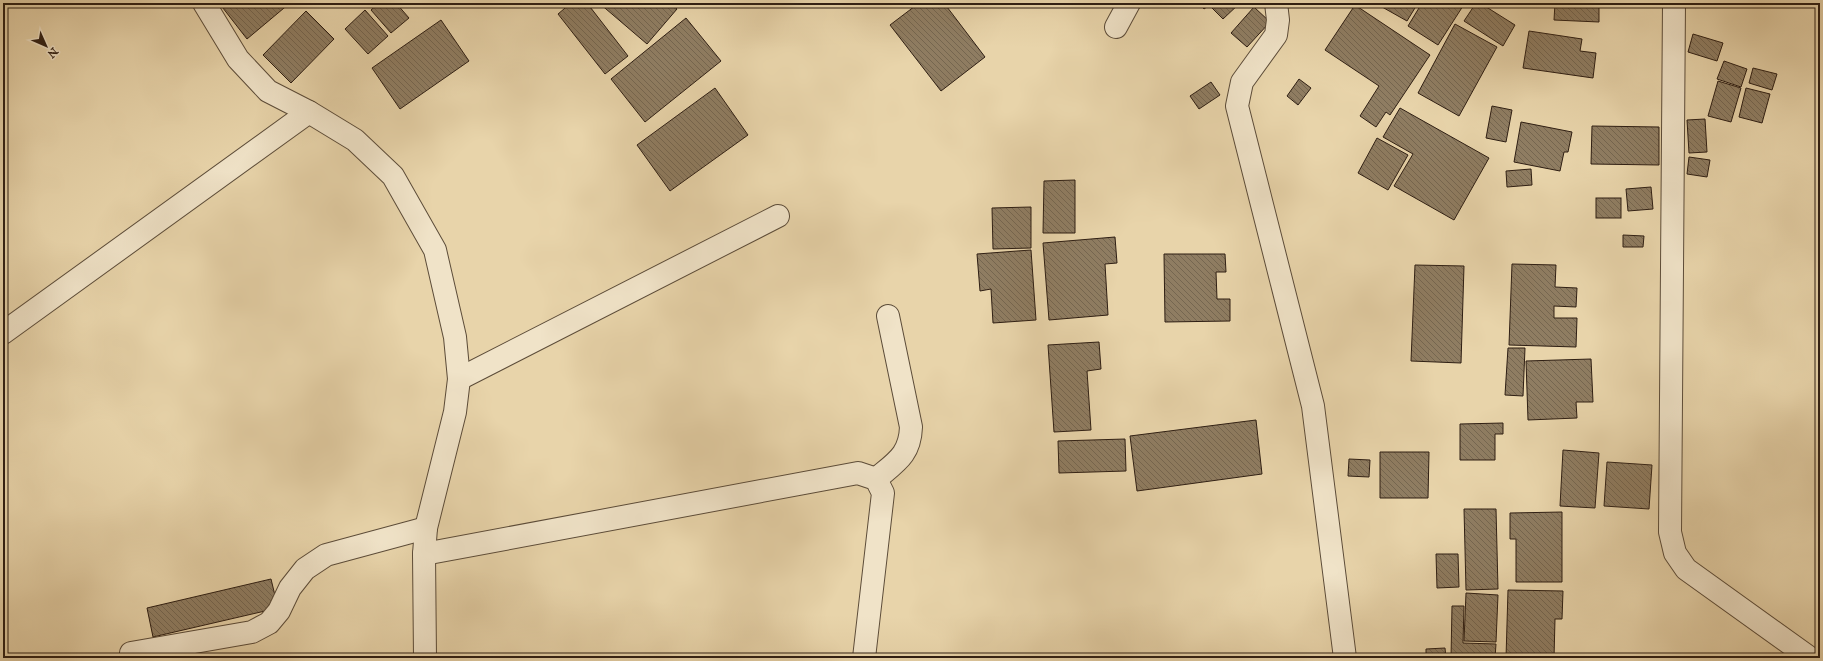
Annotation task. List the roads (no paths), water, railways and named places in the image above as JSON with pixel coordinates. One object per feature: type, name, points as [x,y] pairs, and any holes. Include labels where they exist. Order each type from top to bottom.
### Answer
[{"type":"street","points":[[204,3],[238,59],[268,92],[308,112],[355,140],[393,176],[435,250],[455,337],[459,379],[455,412],[426,528],[424,554],[425,658]]},
{"type":"street","points":[[1116,27],[1129,3]]},
{"type":"street","points":[[1276,3],[1278,20],[1276,35],[1242,82],[1237,106],[1313,406],[1345,658]]},
{"type":"street","points":[[1674,3],[1670,532],[1675,553],[1686,569],[1810,658]]},
{"type":"street","points":[[3,333],[308,112]]},
{"type":"street","points":[[459,379],[778,216]]},
{"type":"street","points":[[876,479],[902,457],[911,442],[912,427],[888,316]]},
{"type":"street","points":[[424,554],[858,473],[876,479],[883,493],[864,658]]},
{"type":"street","points":[[131,654],[252,632],[269,623],[279,611],[290,588],[305,569],[326,555],[426,528]]}]
